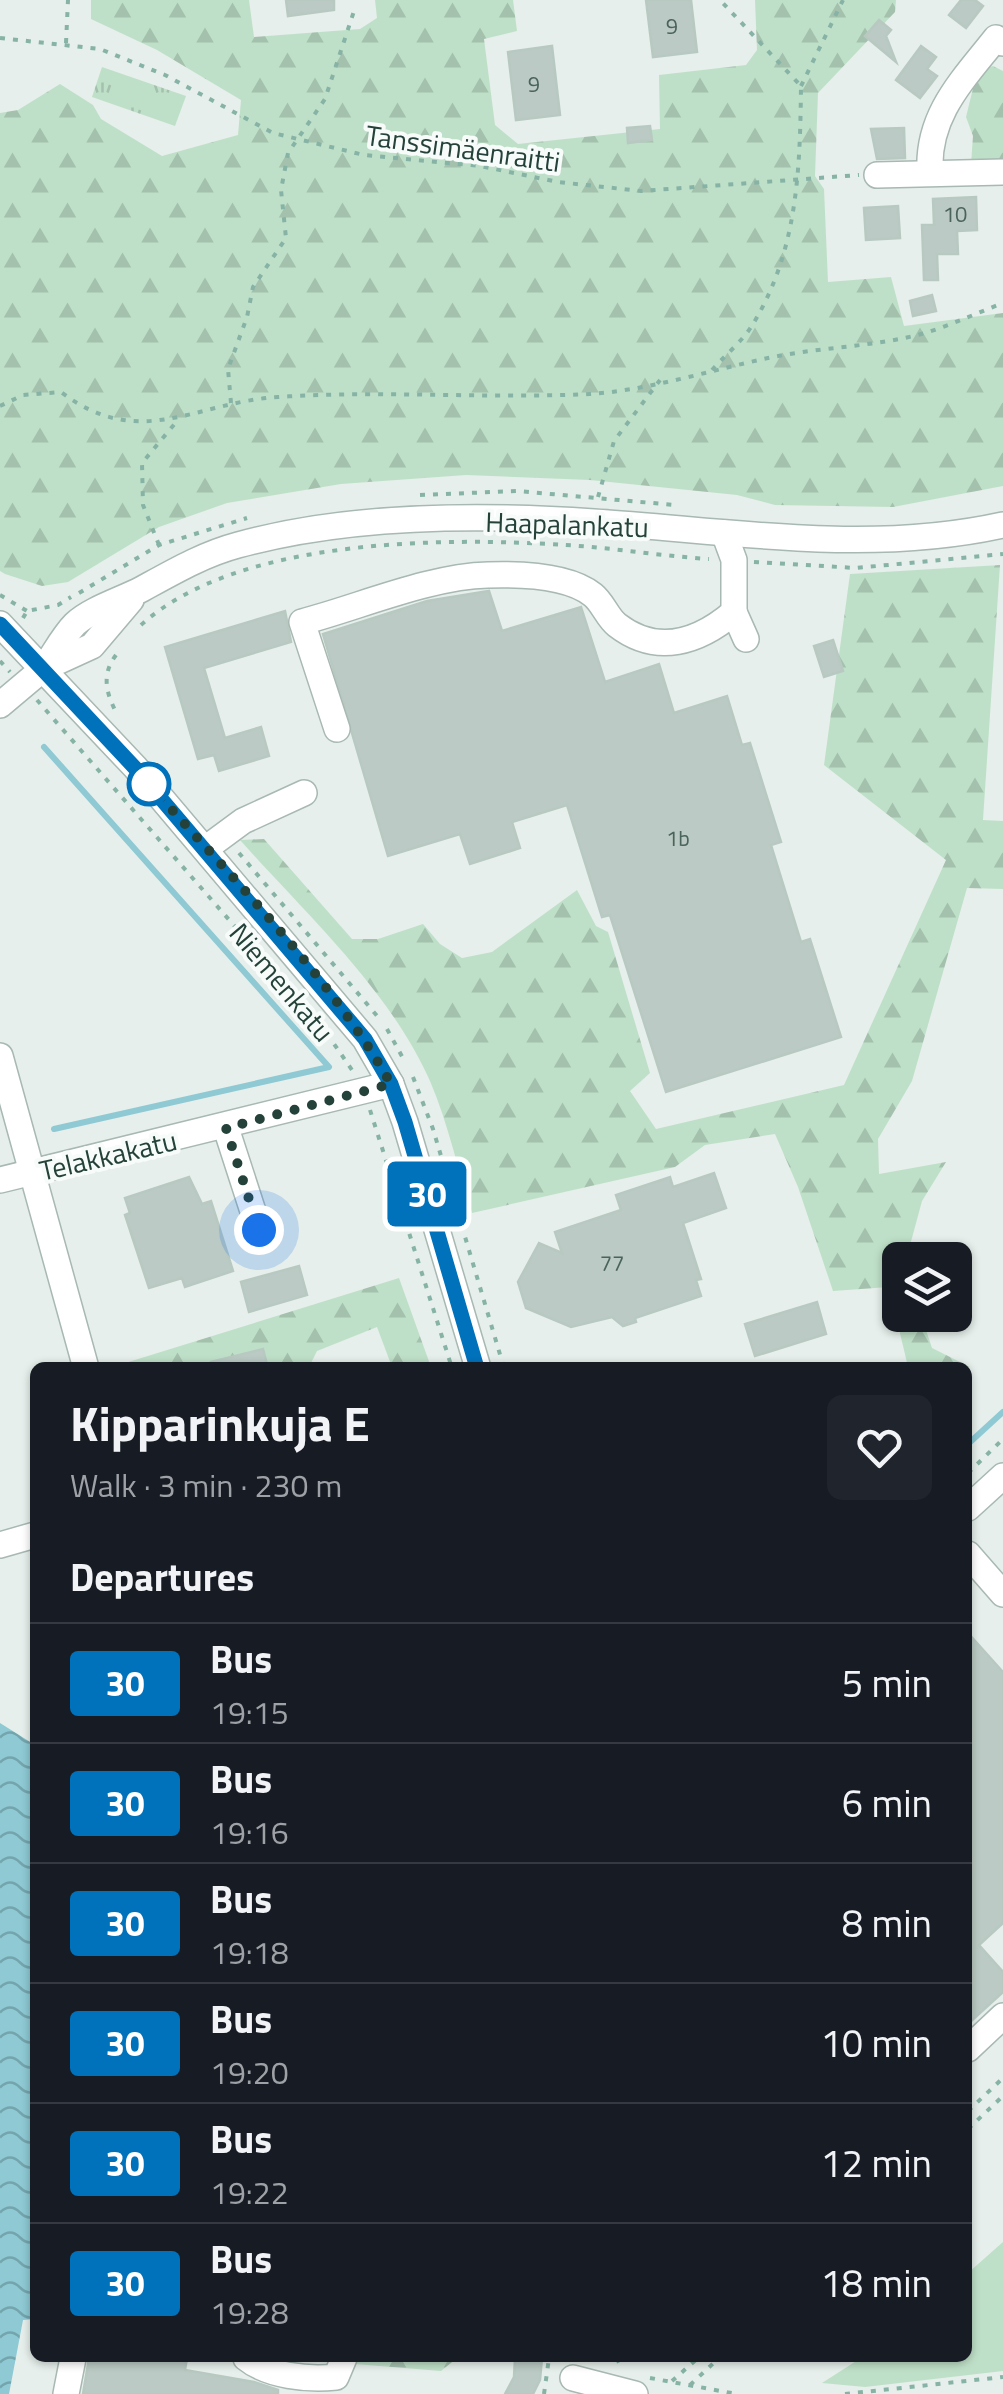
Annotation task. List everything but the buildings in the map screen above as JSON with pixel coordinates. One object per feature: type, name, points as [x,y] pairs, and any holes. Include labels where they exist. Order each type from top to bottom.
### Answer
[{"type":"street","points":[[930,172],[928,144],[935,120],[996,38],[1003,43]]},
{"type":"street","points":[[876,175],[1003,172]]},
{"type":"street","name":"Haapalankatu","points":[[0,705],[44,668],[92,646],[141,589],[182,566],[238,545],[394,523],[590,522],[874,540],[965,533],[1003,525]]},
{"type":"street","points":[[724,533],[734,560],[734,612],[746,639]]},
{"type":"street","points":[[337,729],[302,622],[460,578],[488,575],[547,578],[592,594],[616,625],[654,644],[686,643],[734,612]]},
{"type":"street","name":"Niemenkatu","points":[[0,624],[214,842],[365,1039],[391,1084],[476,1362]]},
{"type":"street","points":[[214,842],[304,793]]},
{"type":"street","points":[[0,1056],[84,1362]]},
{"type":"street","name":"Telakkakatu","points":[[0,1180],[226,1128],[391,1084]]},
{"type":"street","points":[[226,1128],[259,1230]]},
{"type":"street","points":[[972,1504],[1003,1476]]},
{"type":"street","points":[[0,1545],[30,1536]]},
{"type":"street","points":[[972,1567],[1003,1594]]},
{"type":"street","points":[[972,2046],[1003,2016]]},
{"type":"street","points":[[66,2394],[72,2362]]},
{"type":"street","points":[[251,2362],[313,2380],[336,2377],[342,2362]]},
{"type":"street","points":[[572,2376],[637,2381]]},
{"type":"path","points":[[66,43],[68,0]]},
{"type":"path","points":[[720,0],[802,86]]},
{"type":"path","points":[[712,370],[752,326],[787,250],[799,178],[802,86],[842,0]]},
{"type":"path","points":[[231,403],[228,369],[248,317],[253,287],[286,238],[281,190],[288,153],[326,99],[354,8]]},
{"type":"path","name":"Tanssimäenraitti","points":[[0,38],[100,49],[273,133],[364,156],[480,166],[558,182],[641,191],[876,175]]},
{"type":"path","points":[[0,406],[24,394],[61,392],[86,411],[111,419],[178,421],[231,403],[274,397],[413,392],[592,394],[808,349],[922,334],[1003,303]]},
{"type":"path","points":[[598,497],[614,441],[660,380]]},
{"type":"path","points":[[160,545],[143,505],[142,463],[178,421]]},
{"type":"path","points":[[130,635],[155,612],[216,580],[335,552],[516,542],[856,568],[1003,554]]},
{"type":"path","points":[[0,594],[27,610]]},
{"type":"path","points":[[118,651],[107,667],[106,694],[123,724]]},
{"type":"path","name":"Niemenkatu","points":[[0,661],[321,1025],[363,1092],[450,1362]]},
{"type":"path","points":[[214,842],[394,1038],[433,1129],[502,1362]]},
{"type":"path","points":[[972,1469],[1003,1440]]},
{"type":"path","points":[[972,2107],[1003,2078]]},
{"type":"path","points":[[972,2125],[1003,2096]]},
{"type":"path","points":[[544,2394],[548,2362]]},
{"type":"path","points":[[670,2383],[694,2362]]},
{"type":"path","points":[[688,2386],[715,2362]]},
{"type":"path","points":[[623,2368],[637,2381],[736,2394]]},
{"type":"path","points":[[845,2394],[1003,2378]]},
{"type":"green space","points":[[91,0],[249,0],[254,37],[360,29],[377,18],[375,0],[513,0],[517,31],[484,39],[495,125],[518,144],[660,129],[659,75],[746,65],[757,50],[755,0],[896,0],[895,12],[818,93],[815,176],[824,189],[828,282],[891,277],[904,326],[1003,313],[1003,486],[893,507],[775,505],[737,495],[590,480],[466,475],[341,484],[227,503],[159,527],[68,582],[42,586],[5,574],[0,571],[0,113],[18,110],[60,84],[93,105],[101,119],[162,156],[238,135],[241,100],[157,50],[91,19]]},
{"type":"green space","points":[[993,66],[1003,71],[1003,163],[971,164],[973,136],[966,117],[977,72]]},
{"type":"green space","points":[[102,67],[186,96],[175,126],[92,97]]},
{"type":"green space","points":[[1000,565],[983,820],[1003,821],[1003,889],[967,888],[912,1081],[878,1139],[879,1174],[946,1162],[922,1201],[911,1242],[882,1242],[882,1288],[833,1291],[798,1187],[775,1134],[705,1145],[675,1167],[472,1213],[448,1130],[413,1047],[344,954],[240,840],[264,839],[352,939],[378,939],[423,924],[440,944],[462,958],[492,952],[577,890],[596,926],[608,932],[650,1073],[630,1091],[656,1129],[844,1085],[946,860],[824,765],[850,574]]},
{"type":"green space","points":[[399,1278],[429,1362],[390,1362],[377,1327],[317,1351],[312,1362],[128,1362]]},
{"type":"green space","points":[[900,1332],[927,1332],[932,1348],[960,1362],[907,1362]]},
{"type":"green space","points":[[1003,2242],[1003,2371],[865,2387],[822,2383],[855,2362],[972,2362],[972,2269]]},
{"type":"green space","points":[[355,2362],[452,2362],[441,2371]]},
{"type":"water","points":[[0,1723],[30,1742],[30,2319],[23,2320],[9,2394],[0,2394]]},
{"type":"waterway","points":[[44,747],[329,1067],[54,1129]]},
{"type":"waterway","points":[[972,1440],[1003,1412]]},
{"type":"bus line","name":"30","points":[[0,624],[135,768],[304,962],[365,1039],[391,1084],[405,1122],[475,1362]]},
{"type":"route","points":[[149,784],[304,962],[365,1039],[391,1084],[226,1128],[259,1230]]}]
